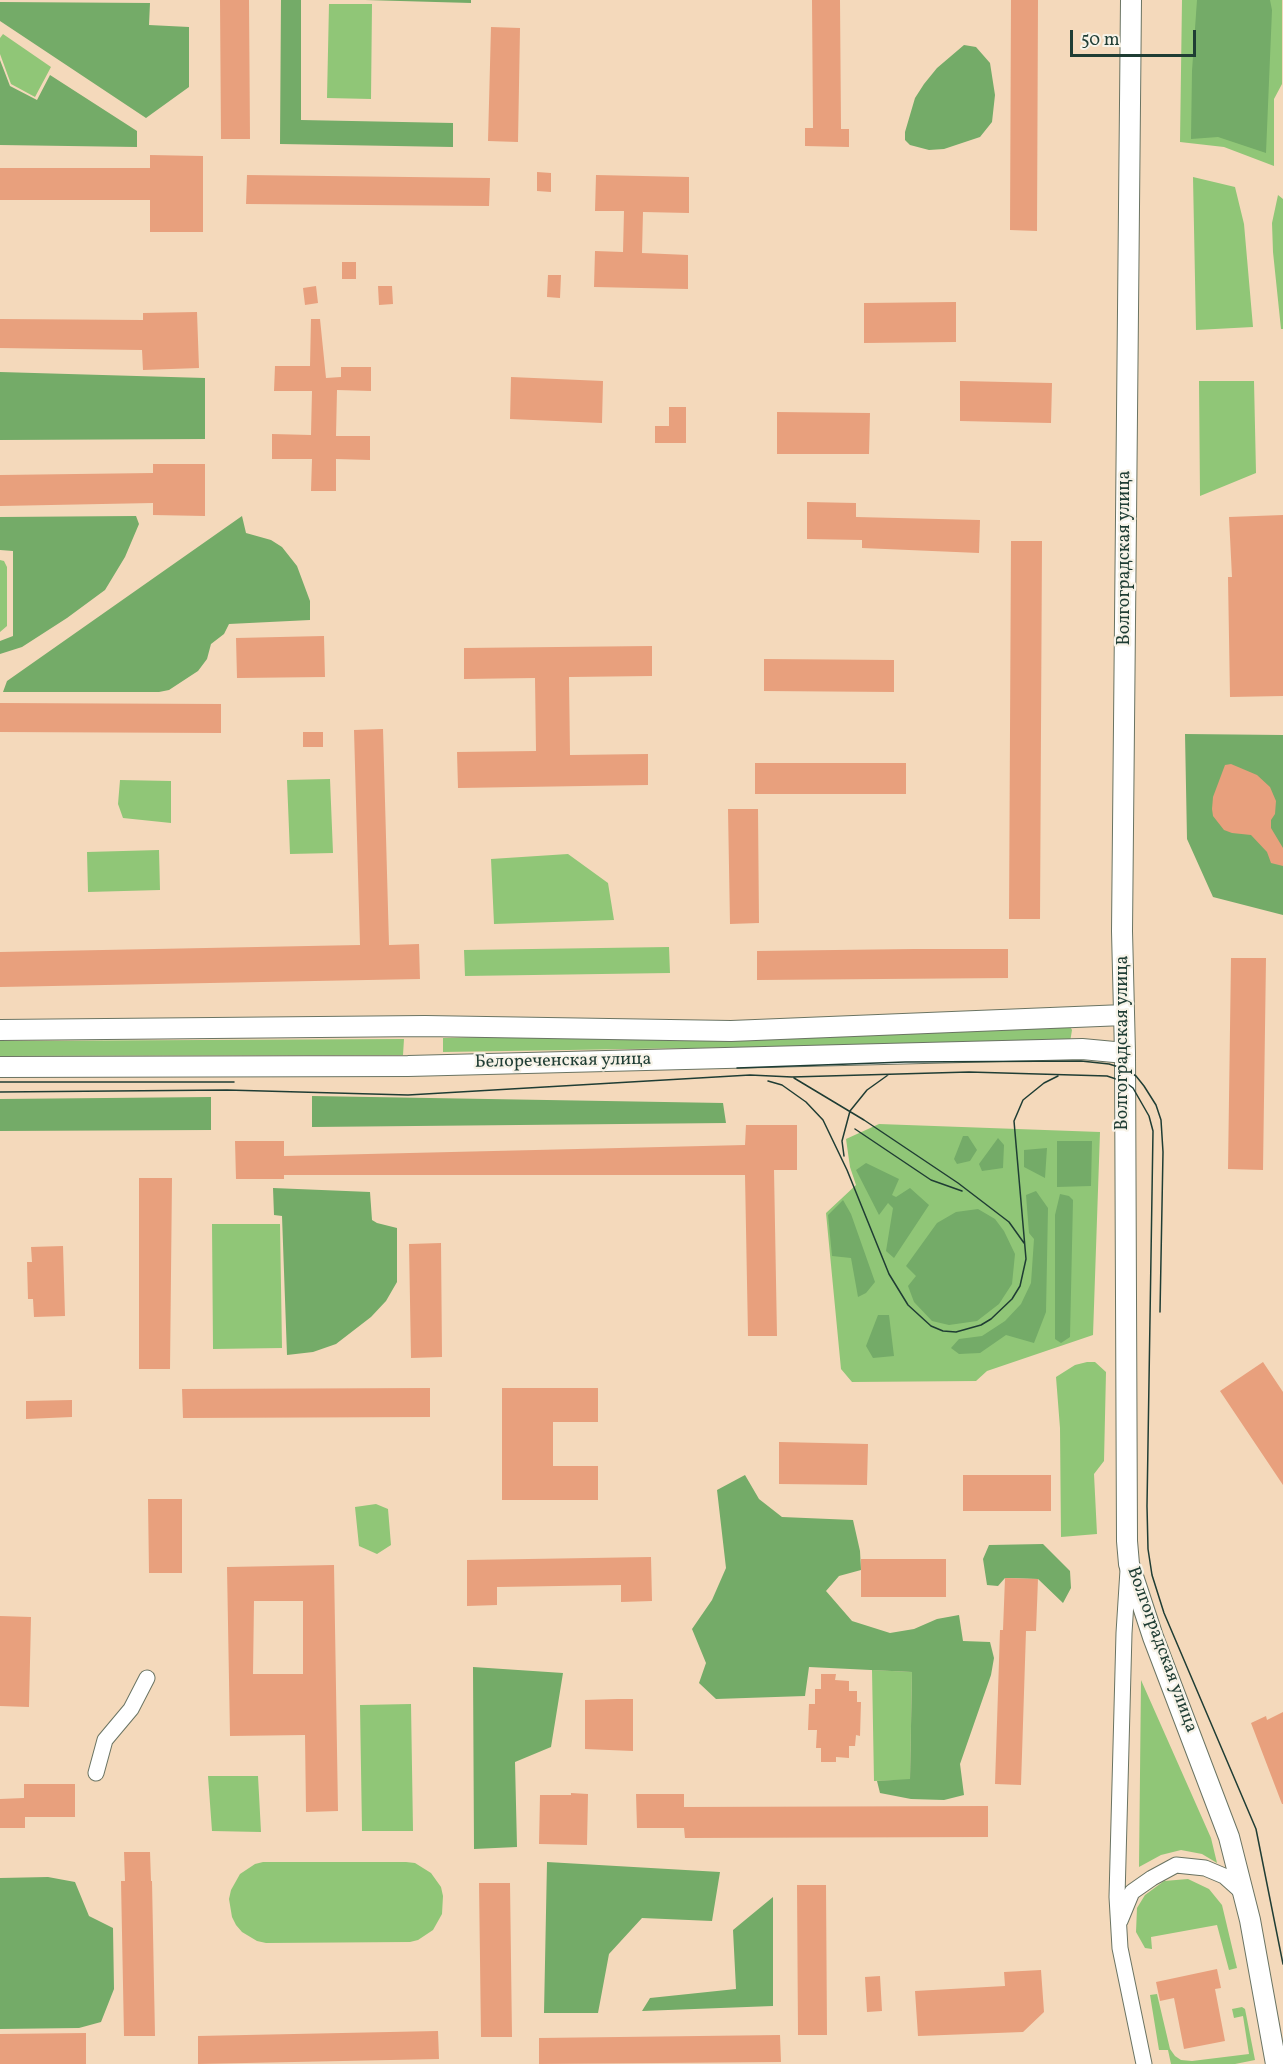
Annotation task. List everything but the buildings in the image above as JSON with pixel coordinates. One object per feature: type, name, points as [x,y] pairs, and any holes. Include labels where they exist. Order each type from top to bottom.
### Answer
[{"type":"street","name":"Волгоградская улица","points":[[1131,0],[1122,931],[1125,1053],[1126,1541],[1128,1564],[1153,1637],[1229,1838],[1243,1893],[1276,2064]]},
{"type":"street","name":"Белореченская улица","points":[[0,1030],[436,1026],[731,1030],[1124,1015]]},
{"type":"street","name":"Белореченская улица","points":[[0,1067],[408,1066],[1082,1049],[1125,1053]]},
{"type":"street","points":[[1128,1564],[1117,1897],[1120,1948],[1144,2064]]},
{"type":"street","points":[[96,1773],[105,1740],[131,1708],[147,1677]]},
{"type":"street","points":[[1118,1923],[1132,1892],[1176,1865],[1205,1868],[1224,1876],[1243,1893]]},
{"type":"green space","points":[[281,0],[301,0],[301,120],[453,123],[453,147],[280,144]]},
{"type":"green space","points":[[365,0],[471,0],[471,3]]},
{"type":"green space","points":[[1182,0],[1282,0],[1282,84],[1274,99],[1274,166],[1224,147],[1180,142]]},
{"type":"green space","points":[[1197,0],[1270,0],[1272,10],[1266,153],[1218,137],[1191,139],[1192,71]]},
{"type":"green space","points":[[0,2],[150,3],[149,25],[189,27],[189,87],[146,118],[0,21]]},
{"type":"green space","points":[[329,4],[372,4],[371,99],[327,98]]},
{"type":"green space","points":[[3,34],[51,67],[35,97],[11,84],[0,54],[0,38]]},
{"type":"green space","points":[[964,45],[976,47],[990,63],[995,95],[992,122],[980,137],[944,149],[929,150],[910,145],[905,140],[905,132],[915,98],[937,68]]},
{"type":"green space","points":[[0,60],[10,86],[37,100],[50,75],[137,131],[137,147],[0,145]]},
{"type":"green space","points":[[1193,177],[1235,187],[1244,224],[1253,327],[1196,330]]},
{"type":"green space","points":[[1278,195],[1283,199],[1283,329],[1281,329],[1273,252],[1272,223]]},
{"type":"green space","points":[[0,372],[205,378],[205,439],[0,440]]},
{"type":"green space","points":[[1199,381],[1254,381],[1256,473],[1200,496]]},
{"type":"green space","points":[[136,516],[139,524],[125,557],[105,590],[22,647],[0,654],[0,641],[13,636],[13,551],[0,550],[0,517]]},
{"type":"green space","points":[[242,516],[246,533],[271,540],[282,547],[297,566],[310,601],[310,620],[229,624],[224,634],[211,644],[207,659],[198,671],[169,690],[159,692],[3,692],[7,681]]},
{"type":"green space","points":[[0,560],[4,561],[7,567],[7,626],[0,632]]},
{"type":"green space","points":[[1185,734],[1283,735],[1283,915],[1213,897],[1187,839]]},
{"type":"green space","points":[[330,779],[333,853],[290,854],[287,780]]},
{"type":"green space","points":[[120,780],[171,781],[171,823],[123,818],[118,804]]},
{"type":"green space","points":[[159,850],[160,890],[88,892],[87,852]]},
{"type":"green space","points":[[568,854],[608,883],[614,920],[494,924],[491,859]]},
{"type":"green space","points":[[669,947],[670,973],[465,976],[464,950]]},
{"type":"green space","points":[[1069,1024],[1072,1030],[1070,1042],[443,1052],[443,1038]]},
{"type":"green space","points":[[404,1039],[403,1055],[0,1056],[0,1041]]},
{"type":"green space","points":[[312,1096],[723,1103],[726,1123],[312,1127]]},
{"type":"green space","points":[[211,1097],[211,1130],[0,1131],[0,1099]]},
{"type":"green space","points":[[879,1124],[1100,1132],[1093,1335],[987,1371],[976,1381],[852,1382],[841,1369],[826,1213],[856,1185],[850,1167],[846,1139]]},
{"type":"green space","points":[[963,1136],[968,1136],[977,1150],[970,1161],[957,1164],[954,1159]]},
{"type":"green space","points":[[998,1138],[1004,1145],[1003,1168],[982,1171],[979,1164]]},
{"type":"green space","points":[[1057,1141],[1092,1141],[1091,1186],[1057,1187]]},
{"type":"green space","points":[[1047,1148],[1045,1178],[1024,1167],[1024,1150]]},
{"type":"green space","points":[[866,1163],[899,1179],[892,1195],[896,1197],[910,1188],[929,1205],[894,1258],[886,1251],[893,1208],[888,1203],[879,1215],[856,1170]]},
{"type":"green space","points":[[273,1188],[370,1192],[372,1220],[397,1228],[397,1282],[386,1301],[371,1317],[336,1344],[313,1352],[287,1355],[282,1216],[274,1215]]},
{"type":"green space","points":[[1036,1191],[1048,1208],[1046,1312],[1034,1343],[1006,1335],[980,1353],[959,1354],[951,1348],[959,1339],[982,1336],[1005,1321],[1021,1304],[1031,1283],[1034,1239],[1029,1233],[1026,1195]]},
{"type":"green space","points":[[1060,1194],[1069,1196],[1073,1200],[1070,1337],[1061,1343],[1055,1339],[1055,1215]]},
{"type":"green space","points":[[843,1200],[851,1214],[875,1282],[866,1293],[858,1297],[851,1258],[832,1256],[828,1215]]},
{"type":"green space","points":[[978,1209],[995,1219],[1004,1231],[1015,1254],[1012,1284],[999,1304],[977,1321],[949,1325],[932,1321],[914,1302],[908,1286],[916,1276],[906,1266],[937,1223],[956,1212]]},
{"type":"green space","points":[[212,1224],[280,1224],[282,1348],[213,1349]]},
{"type":"green space","points":[[878,1315],[889,1315],[894,1356],[873,1358],[866,1346]]},
{"type":"green space","points":[[1095,1362],[1106,1372],[1104,1461],[1094,1474],[1097,1534],[1061,1537],[1060,1428],[1056,1377],[1075,1365]]},
{"type":"green space","points":[[745,1475],[759,1499],[782,1517],[853,1520],[860,1551],[861,1570],[839,1576],[826,1591],[852,1621],[890,1633],[914,1629],[937,1619],[959,1615],[963,1641],[990,1642],[994,1658],[991,1675],[960,1764],[964,1795],[944,1800],[911,1799],[880,1793],[877,1781],[910,1779],[912,1672],[809,1667],[805,1696],[716,1699],[699,1683],[706,1663],[692,1629],[712,1600],[726,1568],[717,1490]]},
{"type":"green space","points":[[376,1504],[388,1509],[391,1545],[377,1554],[359,1546],[355,1507]]},
{"type":"green space","points":[[1043,1544],[1070,1571],[1071,1588],[1063,1603],[1038,1579],[1005,1578],[998,1586],[987,1585],[983,1559],[989,1545]]},
{"type":"green space","points":[[473,1667],[563,1673],[551,1747],[515,1762],[517,1847],[474,1849]]},
{"type":"green space","points":[[872,1670],[912,1672],[910,1780],[874,1781]]},
{"type":"green space","points":[[1141,1680],[1211,1838],[1217,1863],[1202,1854],[1181,1850],[1161,1855],[1139,1867]]},
{"type":"green space","points":[[411,1704],[413,1831],[362,1831],[360,1705]]},
{"type":"green space","points":[[208,1776],[258,1776],[261,1832],[212,1831]]},
{"type":"green space","points":[[263,1862],[415,1863],[431,1873],[441,1887],[442,1914],[433,1930],[418,1940],[410,1942],[266,1943],[257,1941],[242,1932],[236,1925],[229,1899],[240,1874],[255,1864]]},
{"type":"green space","points":[[547,1862],[720,1872],[712,1921],[642,1918],[609,1954],[598,2013],[544,2013]]},
{"type":"green space","points":[[48,1877],[75,1882],[89,1916],[113,1928],[114,1989],[101,2022],[79,2028],[0,2029],[0,1878]]},
{"type":"green space","points":[[1188,1879],[1209,1889],[1222,1905],[1237,1968],[1229,1970],[1217,1925],[1151,1937],[1152,1949],[1145,1948],[1136,1932],[1137,1908],[1145,1895],[1164,1881]]},
{"type":"green space","points":[[773,1897],[773,2006],[642,2011],[650,1998],[736,1989],[733,1930]]},
{"type":"green space","points":[[1157,1994],[1170,2049],[1175,2056],[1181,2060],[1192,2061],[1249,2054],[1243,2016],[1234,2018],[1232,2009],[1242,2007],[1245,2009],[1255,2060],[1235,2064],[1171,2064],[1168,2050],[1159,2050],[1150,1995]]},
{"type":"tram line","points":[[737,1068],[905,1062],[1081,1061],[1109,1064],[1125,1069],[1136,1076],[1144,1086],[1156,1105],[1161,1120],[1163,1152],[1160,1312]]},
{"type":"tram line","points":[[0,1092],[227,1090],[408,1095],[750,1075],[792,1077],[969,1072],[1107,1076],[1125,1082],[1133,1088],[1149,1116],[1153,1131],[1147,1506],[1148,1549],[1152,1575],[1164,1613],[1256,1829],[1283,1964]]},
{"type":"tram line","points":[[844,1156],[842,1141],[850,1111],[867,1090],[888,1075]]},
{"type":"tram line","points":[[768,1081],[782,1085],[806,1102],[823,1120],[847,1170],[889,1274],[908,1305],[931,1326],[943,1331],[956,1332],[981,1325],[991,1319],[1012,1299],[1020,1286],[1026,1259],[1014,1121],[1023,1100],[1044,1083],[1058,1076]]},
{"type":"tram line","points":[[794,1078],[864,1120],[958,1183],[1009,1222],[1024,1243]]},
{"type":"tram line","points":[[0,1082],[234,1082]]},
{"type":"tram line","points":[[855,1129],[931,1180],[962,1191]]}]
